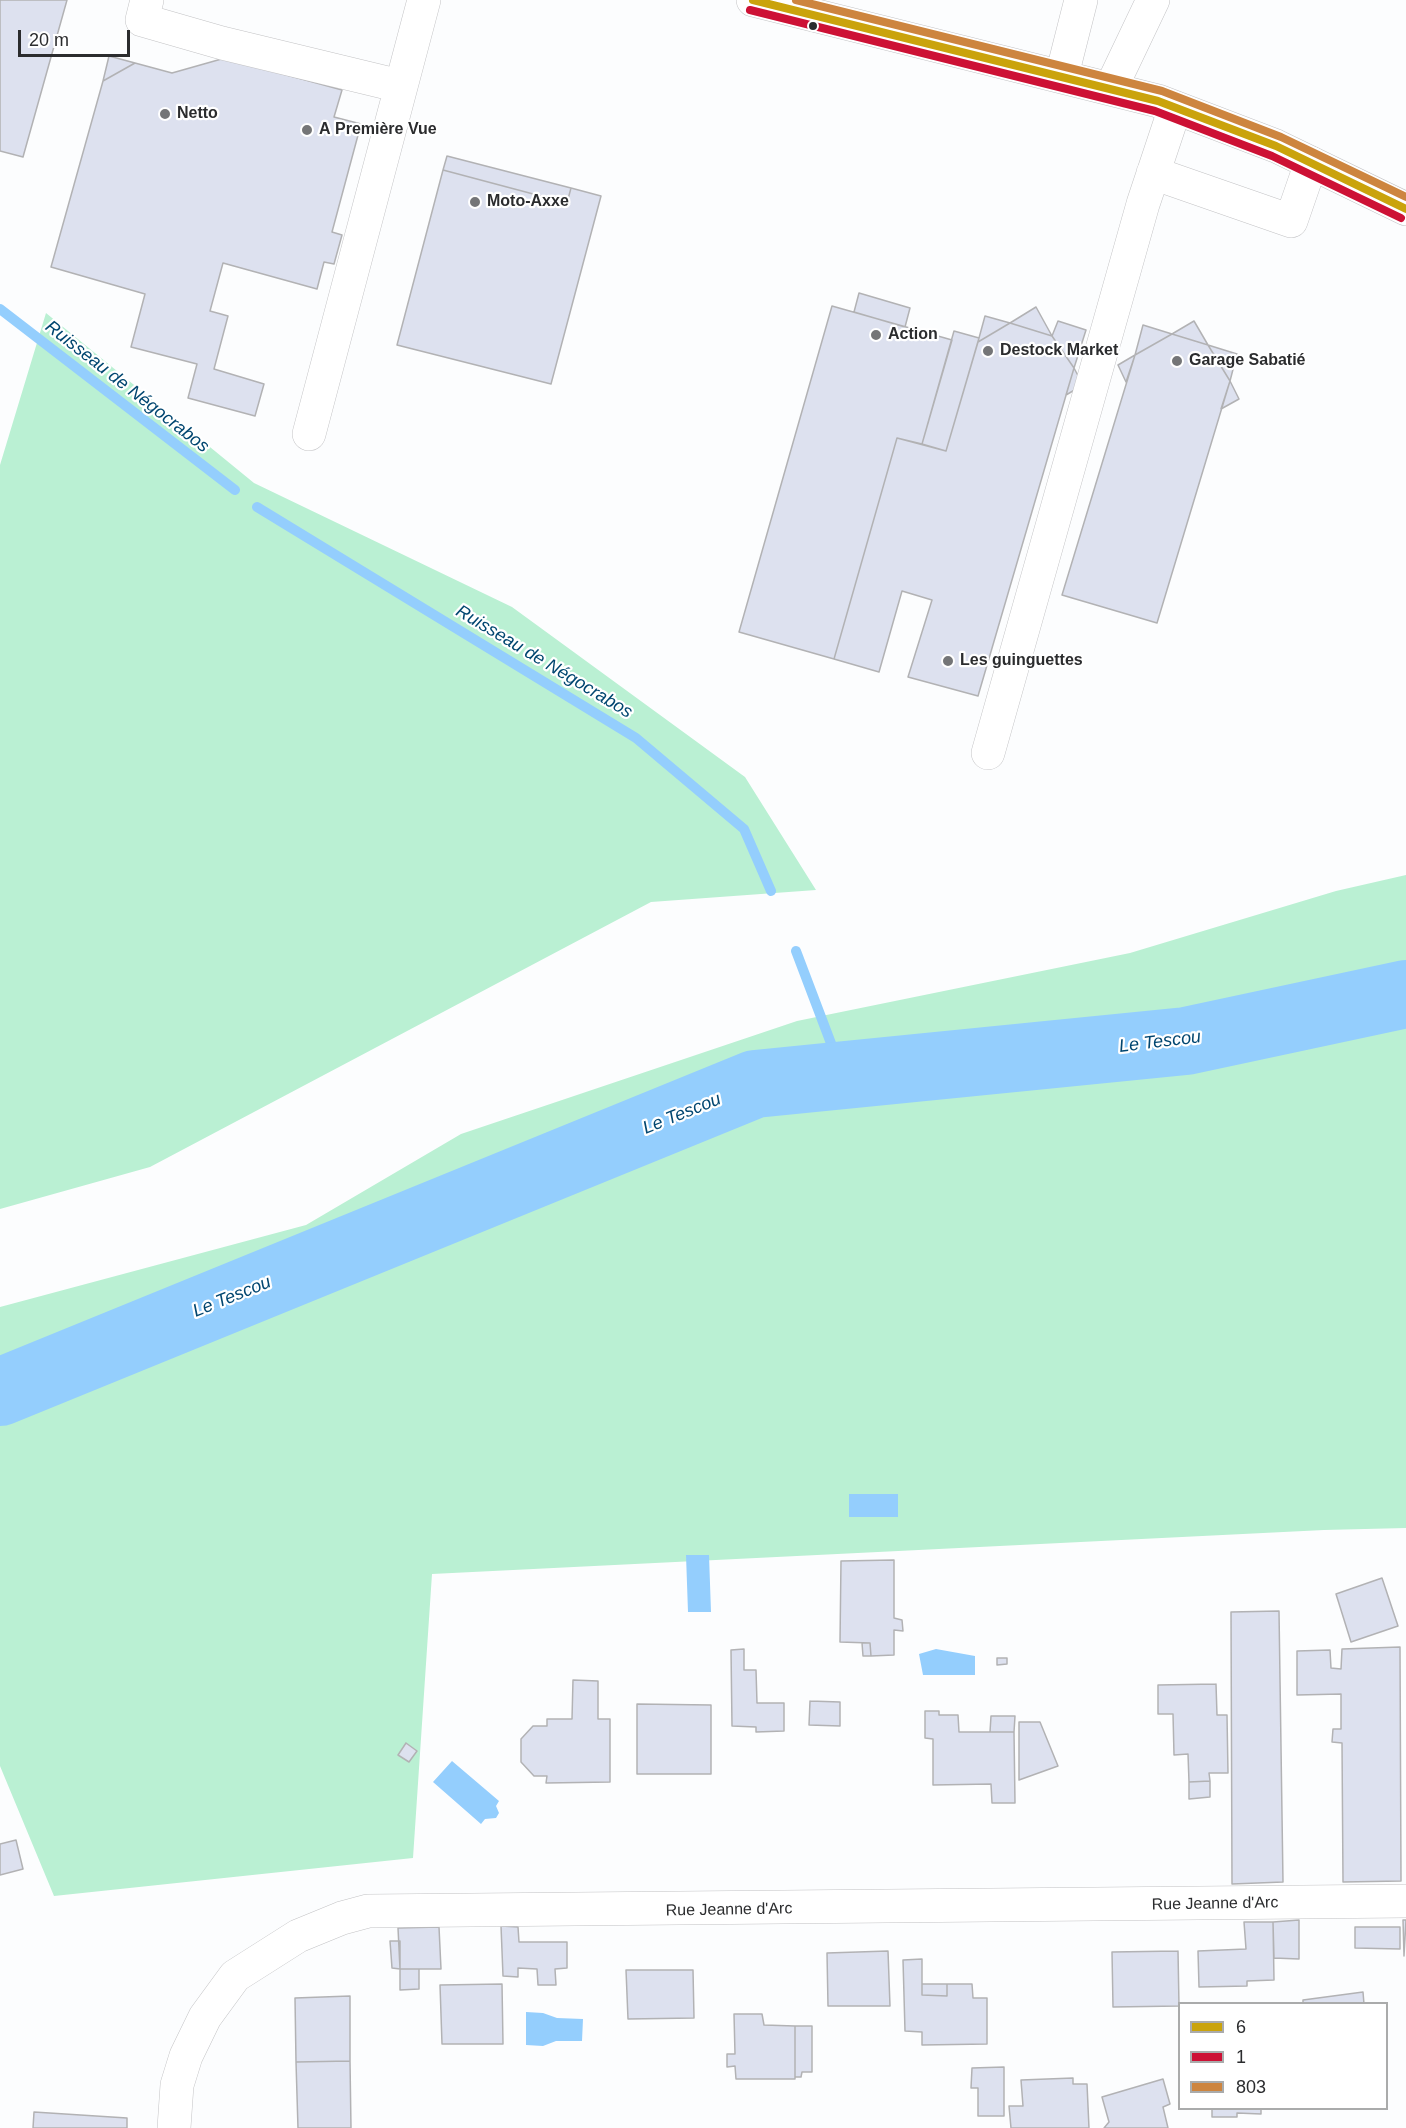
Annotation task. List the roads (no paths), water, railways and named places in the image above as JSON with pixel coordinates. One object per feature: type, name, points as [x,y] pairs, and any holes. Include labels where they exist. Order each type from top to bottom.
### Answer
[{"type":"street","points":[[147,0],[142,20],[222,43],[400,86]]},
{"type":"street","points":[[309,434],[424,0]]},
{"type":"street","points":[[753,0],[1062,75],[1175,108],[1276,146],[1406,209]]},
{"type":"street","points":[[1062,75],[1081,0]]},
{"type":"street","points":[[1111,88],[1153,0]]},
{"type":"street","points":[[988,753],[1153,173],[1175,108]]},
{"type":"street","points":[[1153,173],[1291,221],[1311,164]]},
{"type":"street","name":"Rue Jeanne d'Arc","points":[[174,2128],[177,2085],[186,2056],[205,2017],[235,1976],[298,1936],[342,1918],[368,1911],[1406,1901]]},
{"type":"water","points":[[849,1494],[898,1494],[898,1517],[849,1517]]},
{"type":"water","points":[[686,1555],[709,1555],[711,1612],[688,1612]]},
{"type":"water","points":[[936,1649],[975,1656],[975,1675],[923,1675],[919,1654]]},
{"type":"water","points":[[452,1761],[499,1801],[496,1806],[499,1813],[496,1818],[485,1819],[481,1824],[433,1782]]},
{"type":"water","points":[[526,2012],[543,2013],[557,2018],[583,2019],[582,2041],[556,2041],[543,2046],[526,2045]]},
{"type":"waterway","name":"Ruisseau de Négocrabos","points":[[0,309],[235,490]]},
{"type":"waterway","name":"Ruisseau de Négocrabos","points":[[257,507],[636,738],[744,829],[771,891]]},
{"type":"waterway","name":"Ruisseau de Négocrabos","points":[[796,951],[843,1075]]},
{"type":"waterway","name":"Le Tescou","points":[[0,1392],[755,1084],[1186,1041],[1406,994]]},
{"type":"place","name":"Netto","points":[[165,114]]},
{"type":"place","name":"A Première Vue","points":[[307,130]]},
{"type":"place","name":"Moto-Axxe","points":[[475,202]]},
{"type":"place","name":"Action","points":[[876,335]]},
{"type":"place","name":"Destock Market","points":[[988,351]]},
{"type":"place","name":"Garage Sabatié","points":[[1177,361]]},
{"type":"place","name":"Les guinguettes","points":[[948,661]]}]
